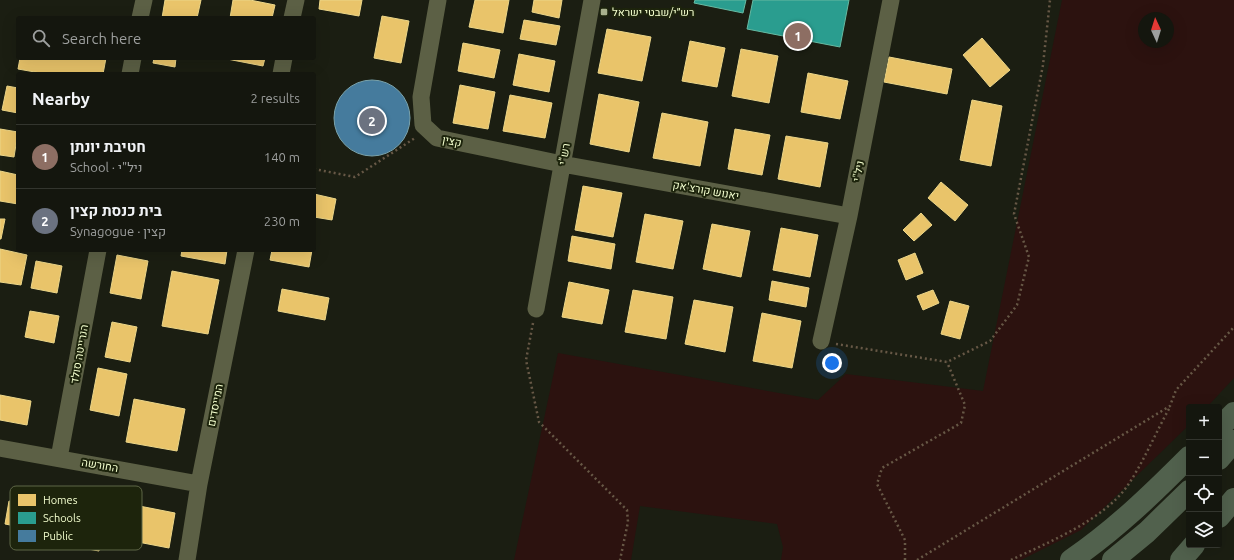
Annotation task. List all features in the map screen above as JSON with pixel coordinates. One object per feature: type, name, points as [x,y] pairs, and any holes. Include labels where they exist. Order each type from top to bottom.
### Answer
[{"type":"highway","points":[[1222,425],[1234,413]]},
{"type":"highway","points":[[1222,455],[1234,441]]},
{"type":"highway","points":[[1071,560],[1095,544],[1130,514],[1186,460]]},
{"type":"highway","points":[[1113,560],[1147,532],[1186,494]]},
{"type":"highway","points":[[1222,514],[1234,500]]},
{"type":"highway","points":[[1180,560],[1191,548]]},
{"type":"street","points":[[140,16],[144,0]]},
{"type":"street","points":[[292,16],[296,0]]},
{"type":"street","name":"קצין","points":[[438,0],[421,97],[423,125],[437,138],[562,164]]},
{"type":"street","name":"רש\"י","points":[[536,309],[592,0]]},
{"type":"street","name":"ניל\"י","points":[[821,341],[849,216],[891,0]]},
{"type":"street","points":[[130,72],[133,60]]},
{"type":"street","points":[[281,72],[284,60]]},
{"type":"street","name":"יאנוש קורצ'אק","points":[[562,164],[849,216]]},
{"type":"street","name":"הנרייטה סולד","points":[[59,458],[98,252]]},
{"type":"street","name":"המייסדים","points":[[186,560],[199,484],[246,252]]},
{"type":"street","name":"החורשה","points":[[0,448],[199,484]]},
{"type":"path","points":[[821,341],[947,362],[990,341],[1018,305],[1029,258],[1014,214],[1043,65],[1050,0]]},
{"type":"path","points":[[316,169],[355,177],[428,130]]},
{"type":"path","points":[[536,309],[526,360],[539,422],[627,510],[628,522],[620,560]]},
{"type":"path","points":[[1011,560],[1061,536],[1103,511],[1128,486],[1170,406],[1176,390],[1234,327]]},
{"type":"path","points":[[905,560],[905,540],[877,484],[882,468],[961,423],[965,405],[947,362]]},
{"type":"path","points":[[917,560],[1170,406]]},
{"type":"shaded area","points":[[1062,0],[1234,0],[1234,378],[1210,404],[1186,404],[1186,428],[1081,530],[1021,560],[781,560],[783,547],[777,524],[640,506],[631,560],[514,560],[558,353],[818,400],[846,374],[983,391]]},
{"type":"building: Homes","points":[[165,0],[201,0],[197,16],[162,16]]},
{"type":"building: Homes","points":[[233,0],[250,0],[275,5],[272,16],[230,16]]},
{"type":"building: Homes","points":[[320,0],[362,0],[359,16],[319,9]]},
{"type":"building: Homes","points":[[475,0],[509,0],[503,33],[469,27]]},
{"type":"building: Homes","points":[[534,0],[562,0],[559,18],[532,12]]},
{"type":"building: Homes","points":[[382,16],[409,21],[401,63],[374,58]]},
{"type":"building: Homes","points":[[524,20],[560,26],[556,45],[520,39]]},
{"type":"building: Homes","points":[[607,29],[651,37],[642,81],[598,73]]},
{"type":"building: Homes","points":[[982,38],[1010,70],[990,87],[963,55]]},
{"type":"building: Homes","points":[[690,41],[725,48],[717,87],[682,81]]},
{"type":"building: Homes","points":[[463,43],[500,50],[494,78],[458,71]]},
{"type":"building: Homes","points":[[741,49],[778,56],[769,103],[732,96]]},
{"type":"building: Homes","points":[[519,54],[555,61],[549,92],[513,85]]},
{"type":"building: Homes","points":[[889,57],[952,69],[947,94],[884,82]]},
{"type":"building: Homes","points":[[20,60],[106,60],[103,72],[35,72],[18,69]]},
{"type":"building: Homes","points":[[154,60],[176,60],[175,67],[153,63]]},
{"type":"building: Homes","points":[[232,60],[264,60],[263,66]]},
{"type":"building: Homes","points":[[808,73],[848,81],[840,119],[801,112]]},
{"type":"building: Homes","points":[[460,85],[495,92],[488,129],[453,123]]},
{"type":"building: Homes","points":[[7,86],[16,88],[16,113],[2,110]]},
{"type":"building: Homes","points":[[599,94],[639,102],[629,152],[590,144]]},
{"type":"building: Homes","points":[[510,95],[552,103],[545,138],[503,131]]},
{"type":"building: Homes","points":[[972,100],[1002,106],[991,166],[960,160]]},
{"type":"building: Homes","points":[[662,113],[708,122],[700,166],[653,158]]},
{"type":"building: Homes","points":[[0,129],[16,132],[14,157],[0,155]]},
{"type":"building: Homes","points":[[735,129],[770,135],[762,175],[728,169]]},
{"type":"building: Homes","points":[[786,136],[828,143],[820,187],[778,179]]},
{"type":"building: Homes","points":[[0,171],[16,175],[16,204],[0,201]]},
{"type":"building: Homes","points":[[941,182],[968,205],[955,221],[928,198]]},
{"type":"building: Homes","points":[[583,186],[622,193],[613,237],[575,230]]},
{"type":"building: Homes","points":[[316,194],[336,199],[332,220],[316,217]]},
{"type":"building: Homes","points":[[921,213],[932,225],[914,241],[903,230]]},
{"type":"building: Homes","points":[[645,214],[683,221],[673,269],[636,262]]},
{"type":"building: Homes","points":[[0,219],[5,219],[1,239],[0,239]]},
{"type":"building: Homes","points":[[712,224],[750,231],[741,277],[703,269]]},
{"type":"building: Homes","points":[[781,228],[818,235],[810,277],[773,270]]},
{"type":"building: Homes","points":[[572,236],[615,244],[611,269],[568,261]]},
{"type":"building: Homes","points":[[0,249],[27,255],[21,285],[0,282]]},
{"type":"building: Homes","points":[[182,252],[227,252],[225,264],[181,256]]},
{"type":"building: Homes","points":[[272,252],[312,252],[309,267],[270,260]]},
{"type":"building: Homes","points":[[915,253],[923,273],[906,280],[898,260]]},
{"type":"building: Homes","points":[[117,255],[148,261],[141,299],[110,293]]},
{"type":"building: Homes","points":[[36,261],[62,266],[57,293],[31,288]]},
{"type":"building: Homes","points":[[172,271],[219,280],[208,334],[162,326]]},
{"type":"building: Homes","points":[[772,281],[809,288],[806,307],[769,300]]},
{"type":"building: Homes","points":[[569,282],[609,290],[602,324],[562,317]]},
{"type":"building: Homes","points":[[282,289],[329,298],[325,320],[278,311]]},
{"type":"building: Homes","points":[[633,290],[673,297],[666,339],[625,332]]},
{"type":"building: Homes","points":[[933,290],[939,303],[923,310],[917,296]]},
{"type":"building: Homes","points":[[694,300],[733,307],[725,352],[685,344]]},
{"type":"building: Homes","points":[[950,301],[969,306],[960,339],[941,334]]},
{"type":"building: Homes","points":[[30,311],[59,316],[54,343],[25,337]]},
{"type":"building: Homes","points":[[762,313],[801,321],[792,368],[753,361]]},
{"type":"building: Homes","points":[[112,322],[137,327],[130,362],[105,357]]},
{"type":"building: Homes","points":[[98,368],[127,374],[119,416],[90,410]]},
{"type":"building: Homes","points":[[0,395],[31,401],[27,425],[0,420]]},
{"type":"building: Homes","points":[[134,399],[185,409],[177,451],[126,442]]},
{"type":"building: Homes","points":[[9,501],[10,501],[10,525],[5,524]]},
{"type":"building: Homes","points":[[142,507],[175,513],[169,548],[142,543]]},
{"type":"building: Schools","points":[[695,0],[746,0],[743,13],[694,3]]},
{"type":"building: Schools","points":[[753,0],[849,0],[840,47],[747,29]]},
{"type":"building: Public","points":[[365,80],[379,80],[393,86],[404,97],[410,111],[410,125],[407,133],[399,145],[393,150],[379,156],[365,156],[351,150],[340,139],[334,125],[334,111],[340,97],[351,86]]},
{"type":"place","name":"רש״י/שבטי ישראל","points":[[604,12]]},
{"type":"place","name":"חטיבת יונתן","points":[[798,36]]},
{"type":"place","name":"בית כנסת קצין","points":[[372,121]]}]
